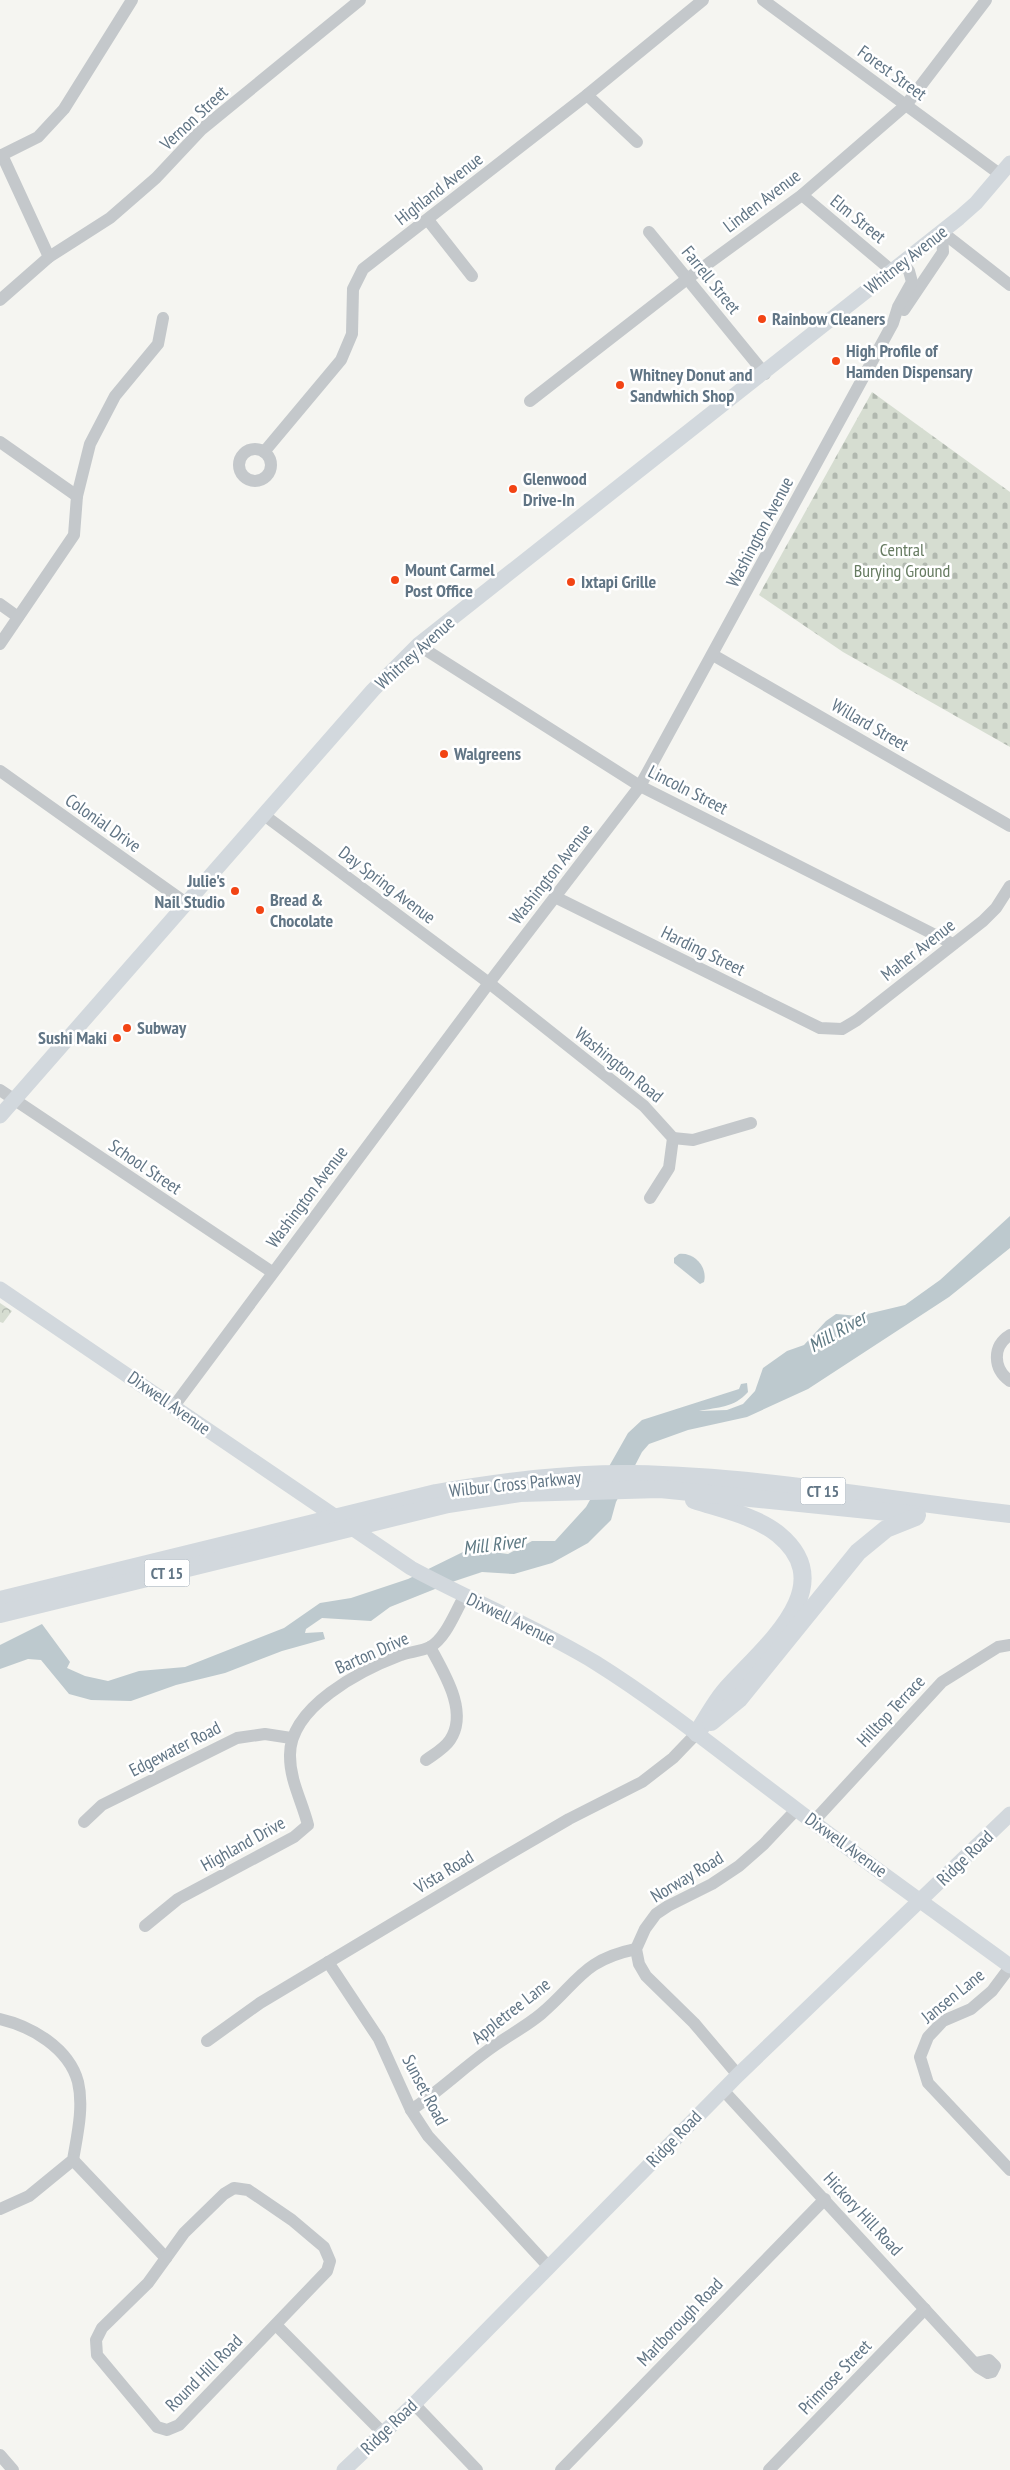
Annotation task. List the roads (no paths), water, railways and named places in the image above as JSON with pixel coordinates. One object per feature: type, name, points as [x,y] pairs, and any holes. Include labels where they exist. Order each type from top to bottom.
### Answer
[{"type":"highway","name":"Wilbur Cross Parkway","points":[[0,1614],[448,1504],[598,1482]]},
{"type":"highway","name":"Wilbur Cross Parkway","points":[[630,1482],[660,1489],[1010,1526]]},
{"type":"highway","name":"Wilbur Cross Parkway","points":[[0,1600],[436,1493],[492,1483],[755,1482],[1010,1514]]},
{"type":"highway","points":[[660,1489],[754,1520],[778,1534],[796,1552],[803,1572],[802,1592],[782,1629],[723,1693],[697,1733]]},
{"type":"highway","points":[[697,1733],[739,1699],[858,1552],[886,1529],[920,1516]]},
{"type":"main road","name":"Whitney Avenue","points":[[0,1116],[373,690],[418,645],[765,374],[942,232],[976,203],[1005,169]]},
{"type":"main road","name":"Dixwell Avenue","points":[[0,1289],[417,1571],[444,1587],[558,1641],[586,1657],[697,1733],[796,1810],[1010,1967]]},
{"type":"main road","name":"Ridge Road","points":[[344,2470],[414,2404],[738,2075],[1010,1814]]},
{"type":"street","points":[[49,257],[1,156],[38,136],[64,109],[132,0]]},
{"type":"street","name":"Vernon Street","points":[[0,300],[49,257],[110,218],[156,178],[202,129],[360,0]]},
{"type":"street","name":"Highland Avenue","points":[[264,452],[341,360],[352,334],[353,289],[363,269],[587,95],[703,0]]},
{"type":"street","name":"Forest Street","points":[[763,0],[906,105],[1005,169]]},
{"type":"street","name":"Linden Avenue","points":[[530,401],[687,279],[802,195],[906,105],[986,0]]},
{"type":"street","points":[[587,95],[637,142]]},
{"type":"street","name":"Elm Street","points":[[802,195],[897,267]]},
{"type":"street","points":[[428,220],[472,276]]},
{"type":"street","name":"Farrell Street","points":[[649,232],[765,374]]},
{"type":"street","points":[[942,232],[1010,285]]},
{"type":"street","name":"Washington Avenue","points":[[893,323],[905,310],[944,252],[942,232]]},
{"type":"street","name":"Washington Avenue","points":[[174,1406],[489,983],[640,786],[893,323],[898,307],[912,282],[909,272],[897,267]]},
{"type":"street","points":[[0,644],[74,534],[78,496],[90,444],[114,396],[158,344],[163,318]]},
{"type":"street","points":[[0,442],[78,496]]},
{"type":"street","points":[[0,604],[18,617]]},
{"type":"street","name":"Lincoln Street","points":[[418,645],[640,786],[953,944]]},
{"type":"street","name":"Willard Street","points":[[713,655],[1010,826]]},
{"type":"street","name":"Colonial Drive","points":[[0,772],[186,903]]},
{"type":"street","name":"Day Spring Avenue","points":[[264,815],[489,983]]},
{"type":"street","name":"Maher Avenue","points":[[837,1029],[857,1020],[991,914],[1010,886]]},
{"type":"street","name":"Harding Street","points":[[556,897],[820,1028],[837,1029]]},
{"type":"street","name":"Washington Road","points":[[489,983],[644,1106],[673,1138]]},
{"type":"street","name":"School Street","points":[[0,1090],[272,1272]]},
{"type":"street","points":[[650,1198],[669,1168],[673,1138],[693,1140],[751,1123]]},
{"type":"street","points":[[1010,1334],[1000,1344],[996,1359],[1001,1373],[1010,1381]]},
{"type":"street","name":"Barton Drive","points":[[291,1738],[313,1706],[332,1691],[400,1656],[430,1647],[439,1639],[464,1597]]},
{"type":"street","name":"Hilltop Terrace","points":[[813,1822],[942,1682],[998,1646],[1010,1645]]},
{"type":"street","points":[[426,1760],[450,1741],[456,1728],[457,1716],[457,1705],[430,1647]]},
{"type":"street","name":"Vista Road","points":[[207,2041],[248,2011],[328,1962],[570,1819],[642,1782],[673,1758],[697,1733]]},
{"type":"street","name":"Edgewater Road","points":[[84,1822],[102,1806],[237,1738],[265,1734],[291,1738]]},
{"type":"street","name":"Highland Drive","points":[[145,1926],[178,1899],[294,1837],[308,1825],[291,1773],[291,1738]]},
{"type":"street","name":"Norway Road","points":[[636,1949],[645,1929],[656,1914],[712,1884],[739,1866],[764,1844],[796,1810]]},
{"type":"street","points":[[636,1949],[639,1964],[646,1976],[694,2023],[738,2075]]},
{"type":"street","name":"Appletree Lane","points":[[411,2110],[487,2050],[540,2015],[581,1973],[597,1962],[619,1952],[636,1949]]},
{"type":"street","name":"Sunset Road","points":[[328,1962],[379,2039],[411,2110],[428,2136],[549,2267]]},
{"type":"street","name":"Jansen Lane","points":[[1010,1967],[992,1991],[970,2009],[942,2021],[928,2037],[920,2057],[928,2083],[1010,2170]]},
{"type":"street","points":[[0,2019],[30,2028],[48,2042],[69,2063],[78,2082],[79,2100],[78,2128],[72,2160],[29,2196],[0,2209]]},
{"type":"street","name":"Hickory Hill Road","points":[[723,2090],[976,2363]]},
{"type":"street","points":[[72,2160],[166,2258]]},
{"type":"street","name":"Round Hill Road","points":[[234,2188],[248,2190],[292,2220],[324,2247],[330,2261],[327,2272],[179,2425],[167,2430],[157,2427],[98,2355],[96,2340],[102,2328],[148,2283],[166,2258],[184,2233],[224,2194],[234,2188]]},
{"type":"street","name":"Marlborough Road","points":[[561,2470],[825,2199]]},
{"type":"street","name":"Primrose Street","points":[[769,2470],[925,2308]]},
{"type":"street","points":[[276,2324],[383,2433]]},
{"type":"street","points":[[414,2404],[477,2470]]},
{"type":"street","points":[[0,2455],[13,2470]]},
{"type":"water","name":"Mill River","points":[[1010,1216],[1010,1248],[949,1297],[808,1389],[747,1417],[688,1430],[649,1444],[642,1452],[616,1502],[611,1520],[588,1543],[552,1563],[514,1574],[482,1572],[390,1607],[371,1621],[322,1618],[306,1629],[305,1633],[323,1632],[325,1639],[282,1651],[225,1673],[176,1685],[131,1701],[91,1700],[69,1694],[41,1660],[28,1659],[0,1669],[0,1645],[42,1624],[70,1662],[67,1668],[85,1676],[108,1681],[139,1671],[185,1667],[284,1628],[320,1603],[351,1598],[408,1579],[469,1549],[508,1554],[532,1541],[555,1541],[586,1507],[628,1433],[642,1420],[739,1389],[741,1384],[747,1383],[748,1392],[737,1401],[725,1406],[699,1411],[727,1410],[743,1404],[755,1391],[763,1368],[787,1351],[804,1345],[826,1321],[836,1314],[859,1316],[905,1305],[940,1280]]},
{"type":"water","points":[[679,1254],[690,1255],[699,1262],[704,1271],[704,1282],[700,1284],[674,1263],[674,1258]]},
{"type":"place","name":"Rainbow Cleaners","points":[[762,319]]},
{"type":"place","name":"High Profile of Hamden Dispensary","points":[[836,361]]},
{"type":"place","name":"Whitney Donut and Sandwhich Shop","points":[[620,385]]},
{"type":"place","name":"Glenwood Drive-In","points":[[513,489]]},
{"type":"place","name":"Mount Carmel Post Office","points":[[395,580]]},
{"type":"place","name":"Ixtapi Grille","points":[[571,582]]},
{"type":"place","name":"Walgreens","points":[[444,754]]},
{"type":"place","name":"Julie's Nail Studio","points":[[235,891]]},
{"type":"place","name":"Bread & Chocolate","points":[[260,910]]},
{"type":"place","name":"Subway","points":[[127,1028]]},
{"type":"place","name":"Sushi Maki","points":[[117,1038]]},
{"type":"park label","name":"Central Burying Ground","points":[[902,560]]}]
